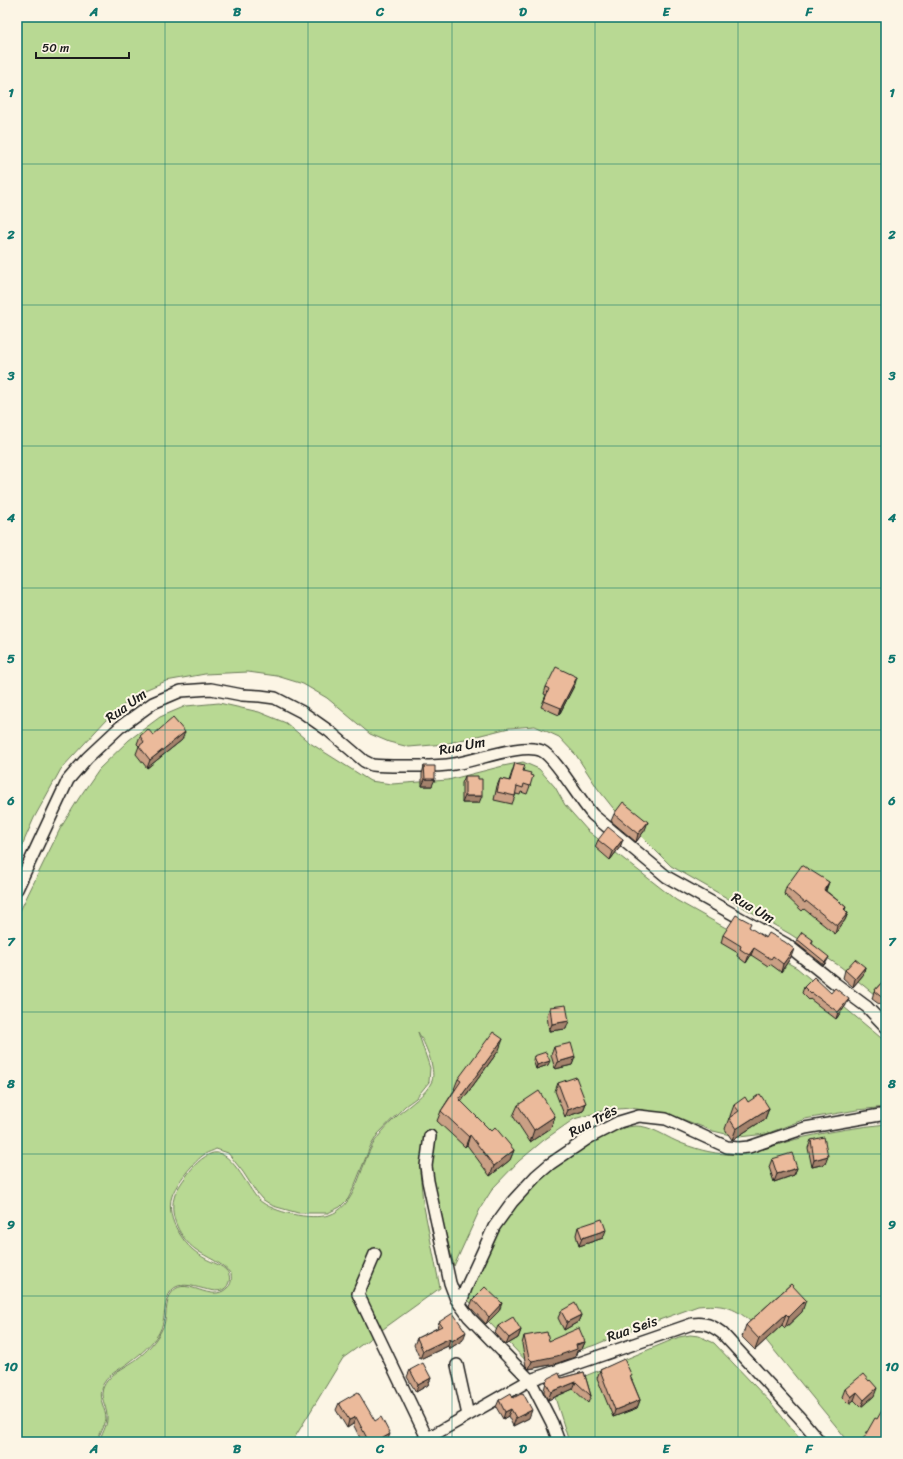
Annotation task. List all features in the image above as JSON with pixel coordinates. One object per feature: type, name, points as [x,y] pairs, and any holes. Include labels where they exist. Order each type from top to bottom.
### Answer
[{"type":"street","name":"Rua Um","points":[[17,889],[68,780],[87,758],[120,727],[153,703],[181,691],[210,689],[242,695],[275,698],[302,712],[334,735],[364,761],[372,765],[438,766],[473,761],[522,749],[535,749],[544,752],[558,768],[584,806],[593,816],[667,877],[786,944],[867,1007],[886,1027]]},
{"type":"street","name":"Rua Três","points":[[460,1305],[466,1288],[494,1227],[512,1202],[536,1176],[550,1164],[590,1138],[619,1122],[639,1116],[666,1119],[680,1124],[727,1147],[739,1148],[749,1147],[805,1128],[886,1114]]},
{"type":"street","points":[[430,1136],[426,1166],[428,1181],[452,1290],[460,1305],[469,1317],[530,1380],[552,1423],[559,1442]]},
{"type":"street","points":[[375,1254],[358,1294],[424,1440]]},
{"type":"street","name":"Rua Seis","points":[[424,1440],[530,1380],[692,1324],[708,1324],[722,1333],[820,1442]]},
{"type":"street","points":[[457,1365],[468,1415]]},
{"type":"green space","points":[[17,17],[886,17],[886,1004],[841,967],[790,934],[671,866],[613,808],[598,789],[576,755],[559,737],[535,726],[509,728],[445,744],[409,747],[389,742],[370,734],[327,698],[303,684],[277,676],[248,672],[205,674],[166,681],[138,693],[106,720],[61,769],[34,818],[17,857]]},
{"type":"green space","points":[[219,703],[259,712],[286,723],[310,743],[370,781],[392,784],[448,780],[523,762],[539,769],[555,787],[565,805],[588,831],[676,900],[797,968],[886,1042],[886,1107],[857,1110],[805,1119],[766,1134],[739,1137],[713,1131],[672,1115],[631,1108],[606,1110],[574,1119],[544,1140],[519,1161],[493,1188],[481,1207],[454,1266],[432,1184],[426,1134],[420,1172],[423,1202],[440,1288],[343,1358],[292,1442],[100,1442],[107,1419],[102,1395],[104,1386],[111,1376],[141,1356],[156,1339],[163,1326],[165,1321],[168,1300],[173,1291],[179,1287],[185,1286],[207,1292],[221,1292],[228,1287],[231,1282],[231,1274],[219,1263],[195,1249],[180,1233],[174,1219],[173,1205],[177,1190],[191,1170],[205,1156],[217,1153],[231,1161],[259,1200],[274,1209],[312,1217],[329,1215],[338,1211],[345,1205],[355,1188],[372,1145],[386,1127],[398,1115],[426,1091],[432,1081],[432,1069],[427,1049],[418,1032],[430,1068],[429,1082],[416,1098],[405,1106],[378,1134],[370,1147],[348,1199],[340,1207],[328,1213],[298,1213],[273,1206],[262,1199],[256,1192],[228,1153],[216,1149],[205,1154],[191,1167],[181,1179],[174,1191],[170,1205],[172,1219],[183,1239],[193,1250],[226,1270],[230,1277],[229,1282],[225,1288],[219,1291],[186,1285],[178,1286],[172,1290],[167,1299],[163,1322],[159,1333],[143,1352],[110,1376],[103,1384],[100,1393],[106,1419],[98,1442],[17,1442],[17,917],[60,829],[99,769],[129,740],[160,717],[186,706]]},
{"type":"green space","points":[[886,1124],[886,1442],[849,1442],[751,1322],[733,1309],[713,1305],[698,1306],[623,1333],[595,1345],[531,1366],[467,1299],[494,1235],[509,1213],[523,1197],[560,1164],[580,1149],[600,1137],[620,1129],[642,1126],[695,1148],[716,1153],[739,1154],[795,1139]]},
{"type":"green space","points":[[690,1335],[699,1336],[714,1343],[772,1404],[802,1442],[569,1442],[553,1391],[566,1384],[679,1337]]},
{"type":"building","points":[[556,667],[577,677],[561,708],[544,701],[549,689],[546,687]]},
{"type":"building","points":[[173,718],[185,732],[150,760],[139,746],[144,742],[140,736],[148,729],[153,735]]},
{"type":"building","points":[[515,763],[525,765],[523,771],[531,773],[530,775],[533,776],[530,786],[524,784],[523,788],[517,786],[515,796],[497,792],[500,779],[510,781]]},
{"type":"building","points":[[424,766],[435,766],[435,779],[425,779]]},
{"type":"building","points":[[465,776],[478,776],[478,779],[482,779],[482,796],[465,796]]},
{"type":"building","points":[[623,802],[648,822],[638,834],[614,814]]},
{"type":"building","points":[[608,827],[623,839],[613,852],[598,840]]},
{"type":"building","points":[[802,865],[829,882],[824,890],[846,907],[844,909],[848,913],[837,926],[786,887]]},
{"type":"building","points":[[736,915],[751,923],[749,927],[766,938],[769,933],[794,949],[783,964],[773,956],[771,959],[754,948],[749,955],[740,949],[741,946],[723,935]]},
{"type":"building","points":[[802,932],[813,940],[811,943],[829,957],[825,962],[797,939]]},
{"type":"building","points":[[855,959],[865,967],[855,979],[845,970]]},
{"type":"building","points":[[814,977],[831,993],[835,988],[849,999],[838,1012],[812,993],[811,994],[804,987]]},
{"type":"building","points":[[884,980],[886,981],[885,1000],[874,991]]},
{"type":"building","points":[[566,1005],[569,1021],[552,1024],[550,1007]]},
{"type":"building","points":[[493,1032],[503,1039],[459,1099],[491,1131],[495,1127],[514,1150],[494,1166],[470,1135],[469,1137],[441,1111],[461,1081],[458,1079]]},
{"type":"building","points":[[571,1043],[575,1057],[558,1062],[554,1047]]},
{"type":"building","points":[[546,1052],[550,1061],[537,1065],[534,1056]]},
{"type":"building","points":[[576,1077],[586,1103],[568,1110],[558,1083]]},
{"type":"building","points":[[539,1091],[555,1116],[534,1130],[518,1105]]},
{"type":"building","points":[[760,1094],[769,1108],[736,1129],[729,1118],[739,1111],[734,1105],[745,1097],[748,1102]]},
{"type":"building","points":[[824,1137],[828,1156],[814,1160],[811,1140]]},
{"type":"building","points":[[792,1153],[797,1168],[777,1174],[772,1159]]},
{"type":"building","points":[[602,1219],[606,1230],[582,1238],[578,1227]]},
{"type":"building","points":[[791,1284],[806,1300],[789,1317],[786,1314],[759,1339],[746,1325]]},
{"type":"building","points":[[485,1287],[502,1303],[489,1317],[473,1299]]},
{"type":"building","points":[[575,1303],[581,1315],[567,1322],[561,1311]]},
{"type":"building","points":[[453,1313],[466,1332],[452,1341],[450,1338],[423,1351],[417,1338],[442,1326],[439,1322]]},
{"type":"building","points":[[513,1317],[521,1330],[509,1338],[498,1326]]},
{"type":"building","points":[[579,1328],[585,1342],[576,1344],[577,1349],[557,1356],[532,1361],[529,1358],[524,1336],[547,1332],[549,1341]]},
{"type":"building","points":[[624,1359],[632,1376],[630,1376],[640,1400],[615,1410],[600,1370]]},
{"type":"building","points":[[423,1363],[431,1378],[418,1385],[410,1370]]},
{"type":"building","points":[[584,1372],[591,1396],[576,1382],[551,1392],[546,1382],[549,1378],[559,1373],[561,1378]]},
{"type":"building","points":[[863,1374],[877,1388],[864,1400],[857,1392],[851,1397],[845,1389]]},
{"type":"building","points":[[358,1392],[375,1421],[381,1417],[390,1434],[376,1442],[369,1442],[356,1417],[349,1420],[339,1403]]},
{"type":"building","points":[[511,1393],[513,1398],[523,1393],[532,1410],[516,1418],[511,1409],[505,1412],[499,1400]]},
{"type":"building","points":[[884,1407],[886,1408],[886,1442],[869,1442],[863,1439],[875,1418],[877,1419]]}]
